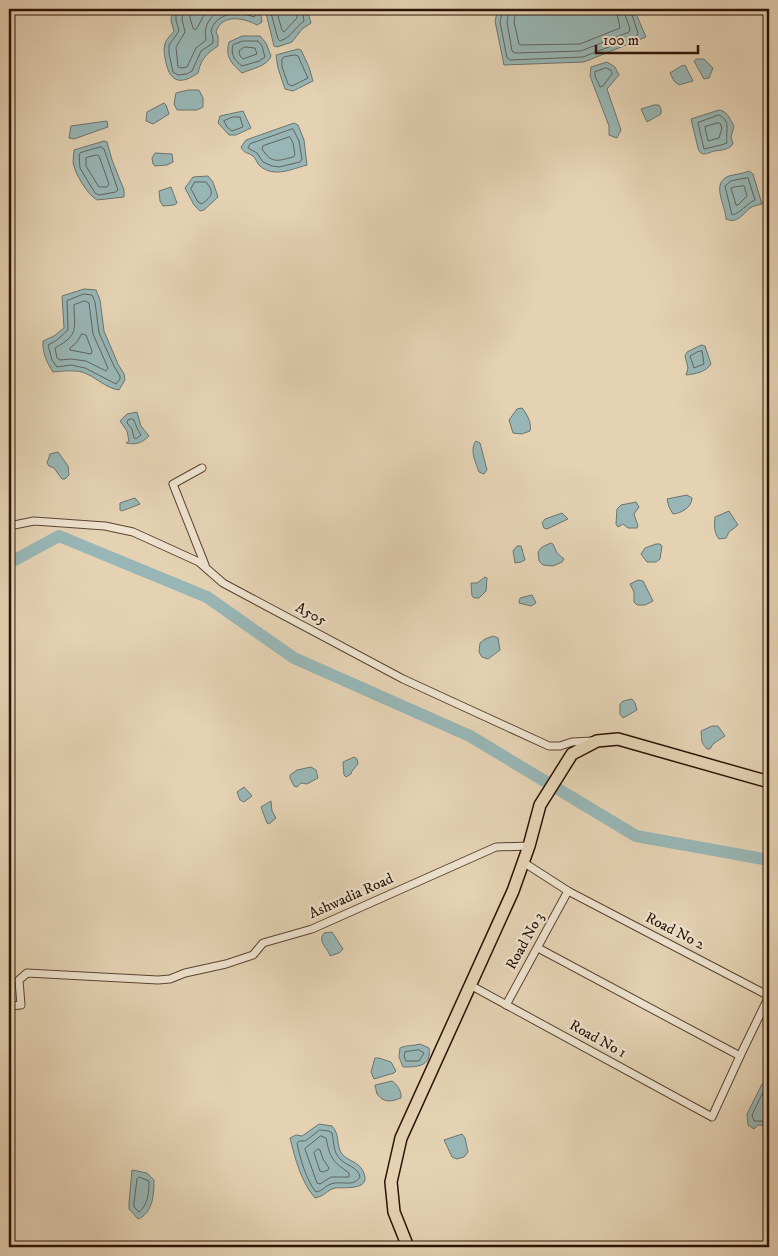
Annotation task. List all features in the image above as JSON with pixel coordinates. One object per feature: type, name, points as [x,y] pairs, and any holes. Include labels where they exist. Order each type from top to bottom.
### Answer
[{"type":"main road","points":[[408,1247],[394,1212],[391,1182],[401,1138],[513,891],[524,862],[540,805],[572,754],[597,741],[618,739],[769,782]]},
{"type":"street","points":[[202,468],[173,484],[206,568]]},
{"type":"street","name":"A505","points":[[9,526],[34,521],[105,526],[133,532],[199,562],[222,583],[395,674],[541,743],[554,746],[572,742],[597,741]]},
{"type":"street","name":"Ashwadia Road","points":[[9,1006],[21,1005],[19,980],[27,973],[158,980],[170,979],[185,973],[253,956],[263,943],[312,929],[496,847],[529,846]]},
{"type":"street","name":"Road No 2","points":[[524,862],[568,891],[769,996],[712,1117]]},
{"type":"street","name":"Road No 3","points":[[506,1005],[568,891]]},
{"type":"street","points":[[538,948],[740,1056]]},
{"type":"street","name":"Road No 1","points":[[470,985],[712,1117]]},
{"type":"water","points":[[172,9],[260,9],[262,22],[257,25],[246,20],[234,19],[223,22],[216,32],[218,46],[205,57],[198,73],[187,79],[178,80],[168,70],[164,54],[167,39],[174,31],[171,21]]},
{"type":"water","points":[[265,9],[307,9],[311,23],[302,29],[292,42],[277,47],[274,46]]},
{"type":"water","points":[[498,9],[634,9],[646,37],[584,62],[504,65],[495,21]]},
{"type":"water","points":[[242,36],[260,36],[266,43],[271,56],[263,65],[242,73],[228,56],[228,47],[229,42]]},
{"type":"water","points":[[298,49],[301,50],[309,67],[313,81],[293,91],[285,89],[276,55]]},
{"type":"water","points":[[704,59],[713,68],[709,78],[704,79],[694,61]]},
{"type":"water","points":[[607,62],[615,67],[619,75],[607,89],[621,130],[617,138],[609,135],[609,126],[590,76],[591,67]]},
{"type":"water","points":[[685,65],[693,81],[679,85],[674,81],[670,73]]},
{"type":"water","points":[[199,90],[203,98],[203,107],[197,110],[177,110],[174,104],[176,93]]},
{"type":"water","points":[[164,103],[169,114],[153,124],[146,121],[147,112]]},
{"type":"water","points":[[659,105],[661,114],[647,122],[641,109]]},
{"type":"water","points":[[719,110],[730,118],[734,126],[731,137],[733,144],[725,149],[703,154],[699,151],[691,119]]},
{"type":"water","points":[[243,111],[251,128],[236,135],[229,135],[218,123],[220,116]]},
{"type":"water","points":[[107,121],[108,127],[74,139],[69,138],[71,126]]},
{"type":"water","points":[[294,123],[298,125],[304,140],[307,165],[283,172],[265,170],[254,157],[245,152],[241,147],[246,140]]},
{"type":"water","points":[[104,141],[107,142],[124,190],[124,197],[97,200],[86,189],[74,167],[74,150]]},
{"type":"water","points":[[155,153],[172,154],[173,162],[167,165],[155,166],[152,158]]},
{"type":"water","points":[[749,171],[753,174],[762,204],[750,208],[736,220],[726,219],[720,195],[723,179]]},
{"type":"water","points":[[208,176],[213,182],[218,197],[204,210],[200,211],[194,205],[185,188],[193,177]]},
{"type":"water","points":[[171,187],[177,203],[163,206],[160,201],[159,191]]},
{"type":"water","points":[[84,289],[96,290],[100,300],[104,331],[124,374],[125,380],[119,390],[109,387],[82,372],[53,372],[45,357],[43,341],[54,336],[64,328],[62,296]]},
{"type":"water","points":[[701,345],[705,346],[711,364],[703,371],[686,375],[688,368],[685,356],[687,352]]},
{"type":"water","points":[[522,408],[529,419],[530,431],[522,434],[513,433],[509,420],[517,409]]},
{"type":"water","points":[[137,412],[141,426],[149,436],[139,443],[126,443],[129,441],[127,431],[120,421],[127,414]]},
{"type":"water","points":[[476,441],[480,443],[487,470],[484,474],[479,472],[474,456],[473,448]]},
{"type":"water","points":[[58,452],[68,466],[69,475],[65,479],[62,479],[54,468],[47,463],[50,454]]},
{"type":"water","points":[[687,495],[692,498],[688,507],[683,511],[673,514],[667,499]]},
{"type":"water","points":[[135,498],[140,504],[122,511],[120,510],[120,503]]},
{"type":"water","points":[[636,502],[639,507],[634,514],[637,528],[628,528],[623,524],[618,527],[616,524],[617,509],[621,505]]},
{"type":"water","points":[[729,511],[738,525],[729,532],[726,538],[719,539],[715,529],[715,517]]},
{"type":"water","points":[[562,513],[568,519],[547,529],[544,528],[542,523],[545,519]]},
{"type":"water","points":[[551,543],[557,553],[564,559],[553,566],[543,565],[539,561],[538,552],[542,547]]},
{"type":"water","points":[[656,544],[662,546],[660,559],[656,562],[647,562],[641,554],[645,548]]},
{"type":"water","points":[[517,546],[521,546],[525,560],[515,563],[513,551]]},
{"type":"water","points":[[485,577],[487,578],[486,591],[479,598],[474,598],[472,596],[471,583],[477,583]]},
{"type":"water","points":[[638,580],[643,581],[653,601],[645,605],[637,605],[634,602],[634,592],[630,584]]},
{"type":"water","points":[[532,595],[536,603],[531,606],[519,603],[520,598]]},
{"type":"water","points":[[493,636],[498,638],[500,650],[488,659],[482,657],[479,652],[480,643]]},
{"type":"water","points":[[632,699],[637,710],[623,718],[620,714],[620,704],[623,701]]},
{"type":"water","points":[[712,726],[718,726],[725,736],[713,744],[710,749],[707,749],[702,742],[701,731]]},
{"type":"water","points":[[354,757],[357,759],[358,764],[351,774],[346,777],[344,775],[343,762]]},
{"type":"water","points":[[311,767],[316,770],[318,778],[307,784],[301,783],[297,787],[294,786],[290,775],[297,770]]},
{"type":"water","points":[[244,787],[252,796],[244,802],[240,800],[237,792]]},
{"type":"water","points":[[271,801],[272,811],[276,818],[269,824],[261,807]]},
{"type":"water","points":[[332,932],[343,949],[339,953],[330,956],[322,936],[324,933]]},
{"type":"water","points":[[420,1044],[429,1048],[426,1062],[418,1066],[403,1067],[399,1057],[400,1048]]},
{"type":"water","points":[[375,1058],[391,1062],[396,1071],[374,1079],[371,1072]]},
{"type":"water","points":[[392,1081],[399,1088],[401,1098],[391,1101],[385,1100],[377,1094],[375,1085]]},
{"type":"water","points":[[769,1083],[769,1126],[758,1125],[754,1129],[748,1125],[747,1114],[762,1084]]},
{"type":"water","points":[[319,1124],[332,1126],[342,1154],[361,1168],[365,1177],[361,1185],[335,1188],[315,1198],[302,1177],[290,1138],[296,1135],[302,1136]]},
{"type":"water","points":[[462,1134],[465,1138],[468,1152],[464,1157],[457,1159],[452,1157],[444,1140]]},
{"type":"water","points":[[132,1170],[147,1173],[154,1180],[150,1208],[138,1219],[129,1209]]},
{"type":"waterway","points":[[9,563],[59,536],[207,597],[294,658],[470,736],[636,836],[769,860]]}]
